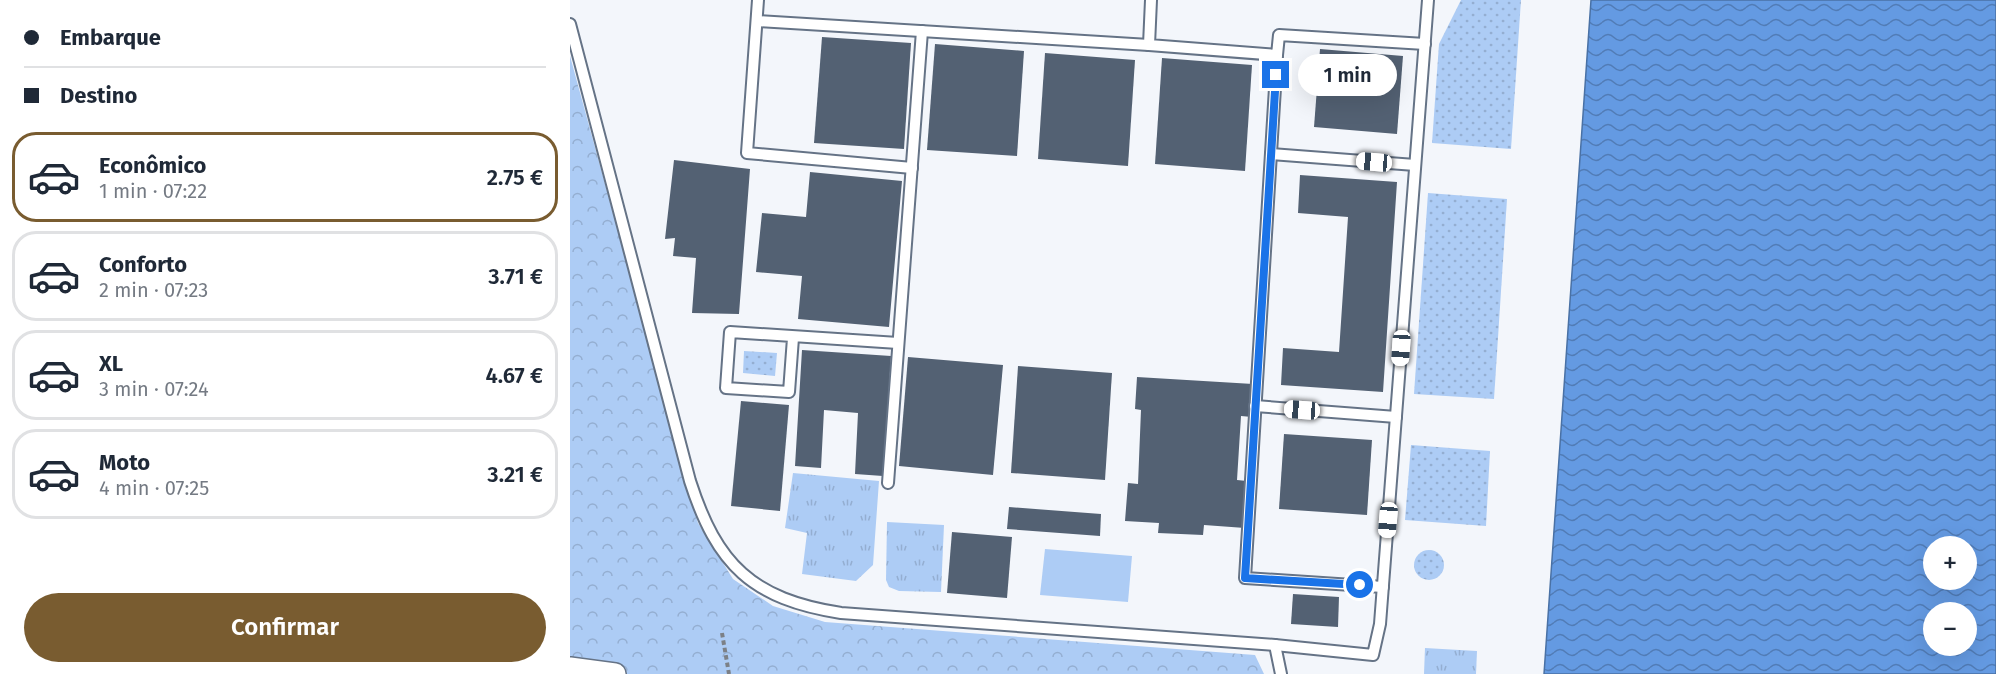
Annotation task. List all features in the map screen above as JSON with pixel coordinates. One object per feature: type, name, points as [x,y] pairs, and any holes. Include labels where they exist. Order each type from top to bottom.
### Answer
[{"type":"street","points":[[570,668],[615,674]]},
{"type":"lane","points":[[758,0],[747,153],[912,168]]},
{"type":"lane","points":[[1149,45],[1151,0]]},
{"type":"lane","points":[[570,24],[690,481],[714,540],[732,566],[756,586],[810,608],[840,613],[1275,645],[1373,655],[1380,624],[1428,0]]},
{"type":"lane","points":[[757,21],[1277,55]]},
{"type":"lane","points":[[888,483],[922,31]]},
{"type":"lane","points":[[1383,587],[1245,578],[1277,55],[1279,35],[1425,44]]},
{"type":"lane","points":[[1271,154],[1416,165]]},
{"type":"lane","points":[[793,338],[789,392],[726,387],[730,332],[898,344]]},
{"type":"lane","points":[[1256,406],[1396,417]]},
{"type":"lane","points":[[1275,645],[1281,674]]},
{"type":"path","points":[[722,633],[729,674]]},
{"type":"green space","points":[[1461,0],[1521,0],[1511,149],[1432,143],[1439,44]]},
{"type":"green space","points":[[570,56],[698,523],[733,579],[773,606],[825,622],[1255,655],[1264,674],[570,674]]},
{"type":"green space","points":[[1428,193],[1507,199],[1494,399],[1414,394]]},
{"type":"green space","points":[[744,351],[777,353],[775,376],[743,373]]},
{"type":"green space","points":[[1411,445],[1490,451],[1486,526],[1405,520]]},
{"type":"green space","points":[[793,473],[879,481],[873,565],[856,581],[802,574],[807,533],[785,528]]},
{"type":"green space","points":[[887,522],[944,525],[941,592],[899,591],[889,587],[886,580]]},
{"type":"green space","points":[[1045,549],[1132,556],[1128,602],[1040,595]]},
{"type":"green space","points":[[1429,550],[1440,554],[1444,565],[1440,576],[1429,580],[1418,576],[1414,565],[1418,554]]},
{"type":"green space","points":[[1425,648],[1477,651],[1476,674],[1424,674]]},
{"type":"water","points":[[1591,0],[1996,0],[1996,674],[1544,674]]},
{"type":"building","points":[[822,37],[911,43],[904,149],[814,143]]},
{"type":"building","points":[[935,44],[1024,51],[1017,156],[927,150]]},
{"type":"building","points":[[1320,49],[1403,56],[1397,134],[1314,127]]},
{"type":"building","points":[[1045,53],[1135,60],[1128,166],[1038,159]]},
{"type":"building","points":[[1162,58],[1252,65],[1245,171],[1155,164]]},
{"type":"building","points":[[674,160],[750,169],[739,314],[692,313],[696,258],[673,256],[675,238],[665,239]]},
{"type":"building","points":[[810,172],[902,181],[889,327],[798,319],[802,276],[756,272],[762,213],[806,217]]},
{"type":"building","points":[[1300,175],[1397,182],[1383,392],[1281,385],[1283,348],[1339,352],[1348,217],[1298,213]]},
{"type":"building","points":[[802,350],[891,356],[883,476],[855,474],[858,413],[824,410],[821,468],[795,466]]},
{"type":"building","points":[[908,357],[1003,365],[993,475],[899,466]]},
{"type":"building","points":[[1018,366],[1112,373],[1105,480],[1011,473]]},
{"type":"building","points":[[1137,377],[1253,384],[1252,417],[1241,416],[1237,480],[1247,481],[1245,528],[1204,525],[1203,535],[1158,533],[1159,523],[1125,521],[1128,483],[1138,484],[1141,410],[1135,409]]},
{"type":"building","points":[[741,401],[789,405],[780,511],[731,506]]},
{"type":"building","points":[[1284,434],[1372,440],[1367,515],[1279,509]]},
{"type":"building","points":[[1009,507],[1101,514],[1100,536],[1007,529]]},
{"type":"building","points":[[952,532],[1012,537],[1007,598],[947,593]]},
{"type":"building","points":[[1293,594],[1339,597],[1338,627],[1291,624]]},
{"type":"route","points":[[1276,75],[1245,578],[1360,585]]}]
